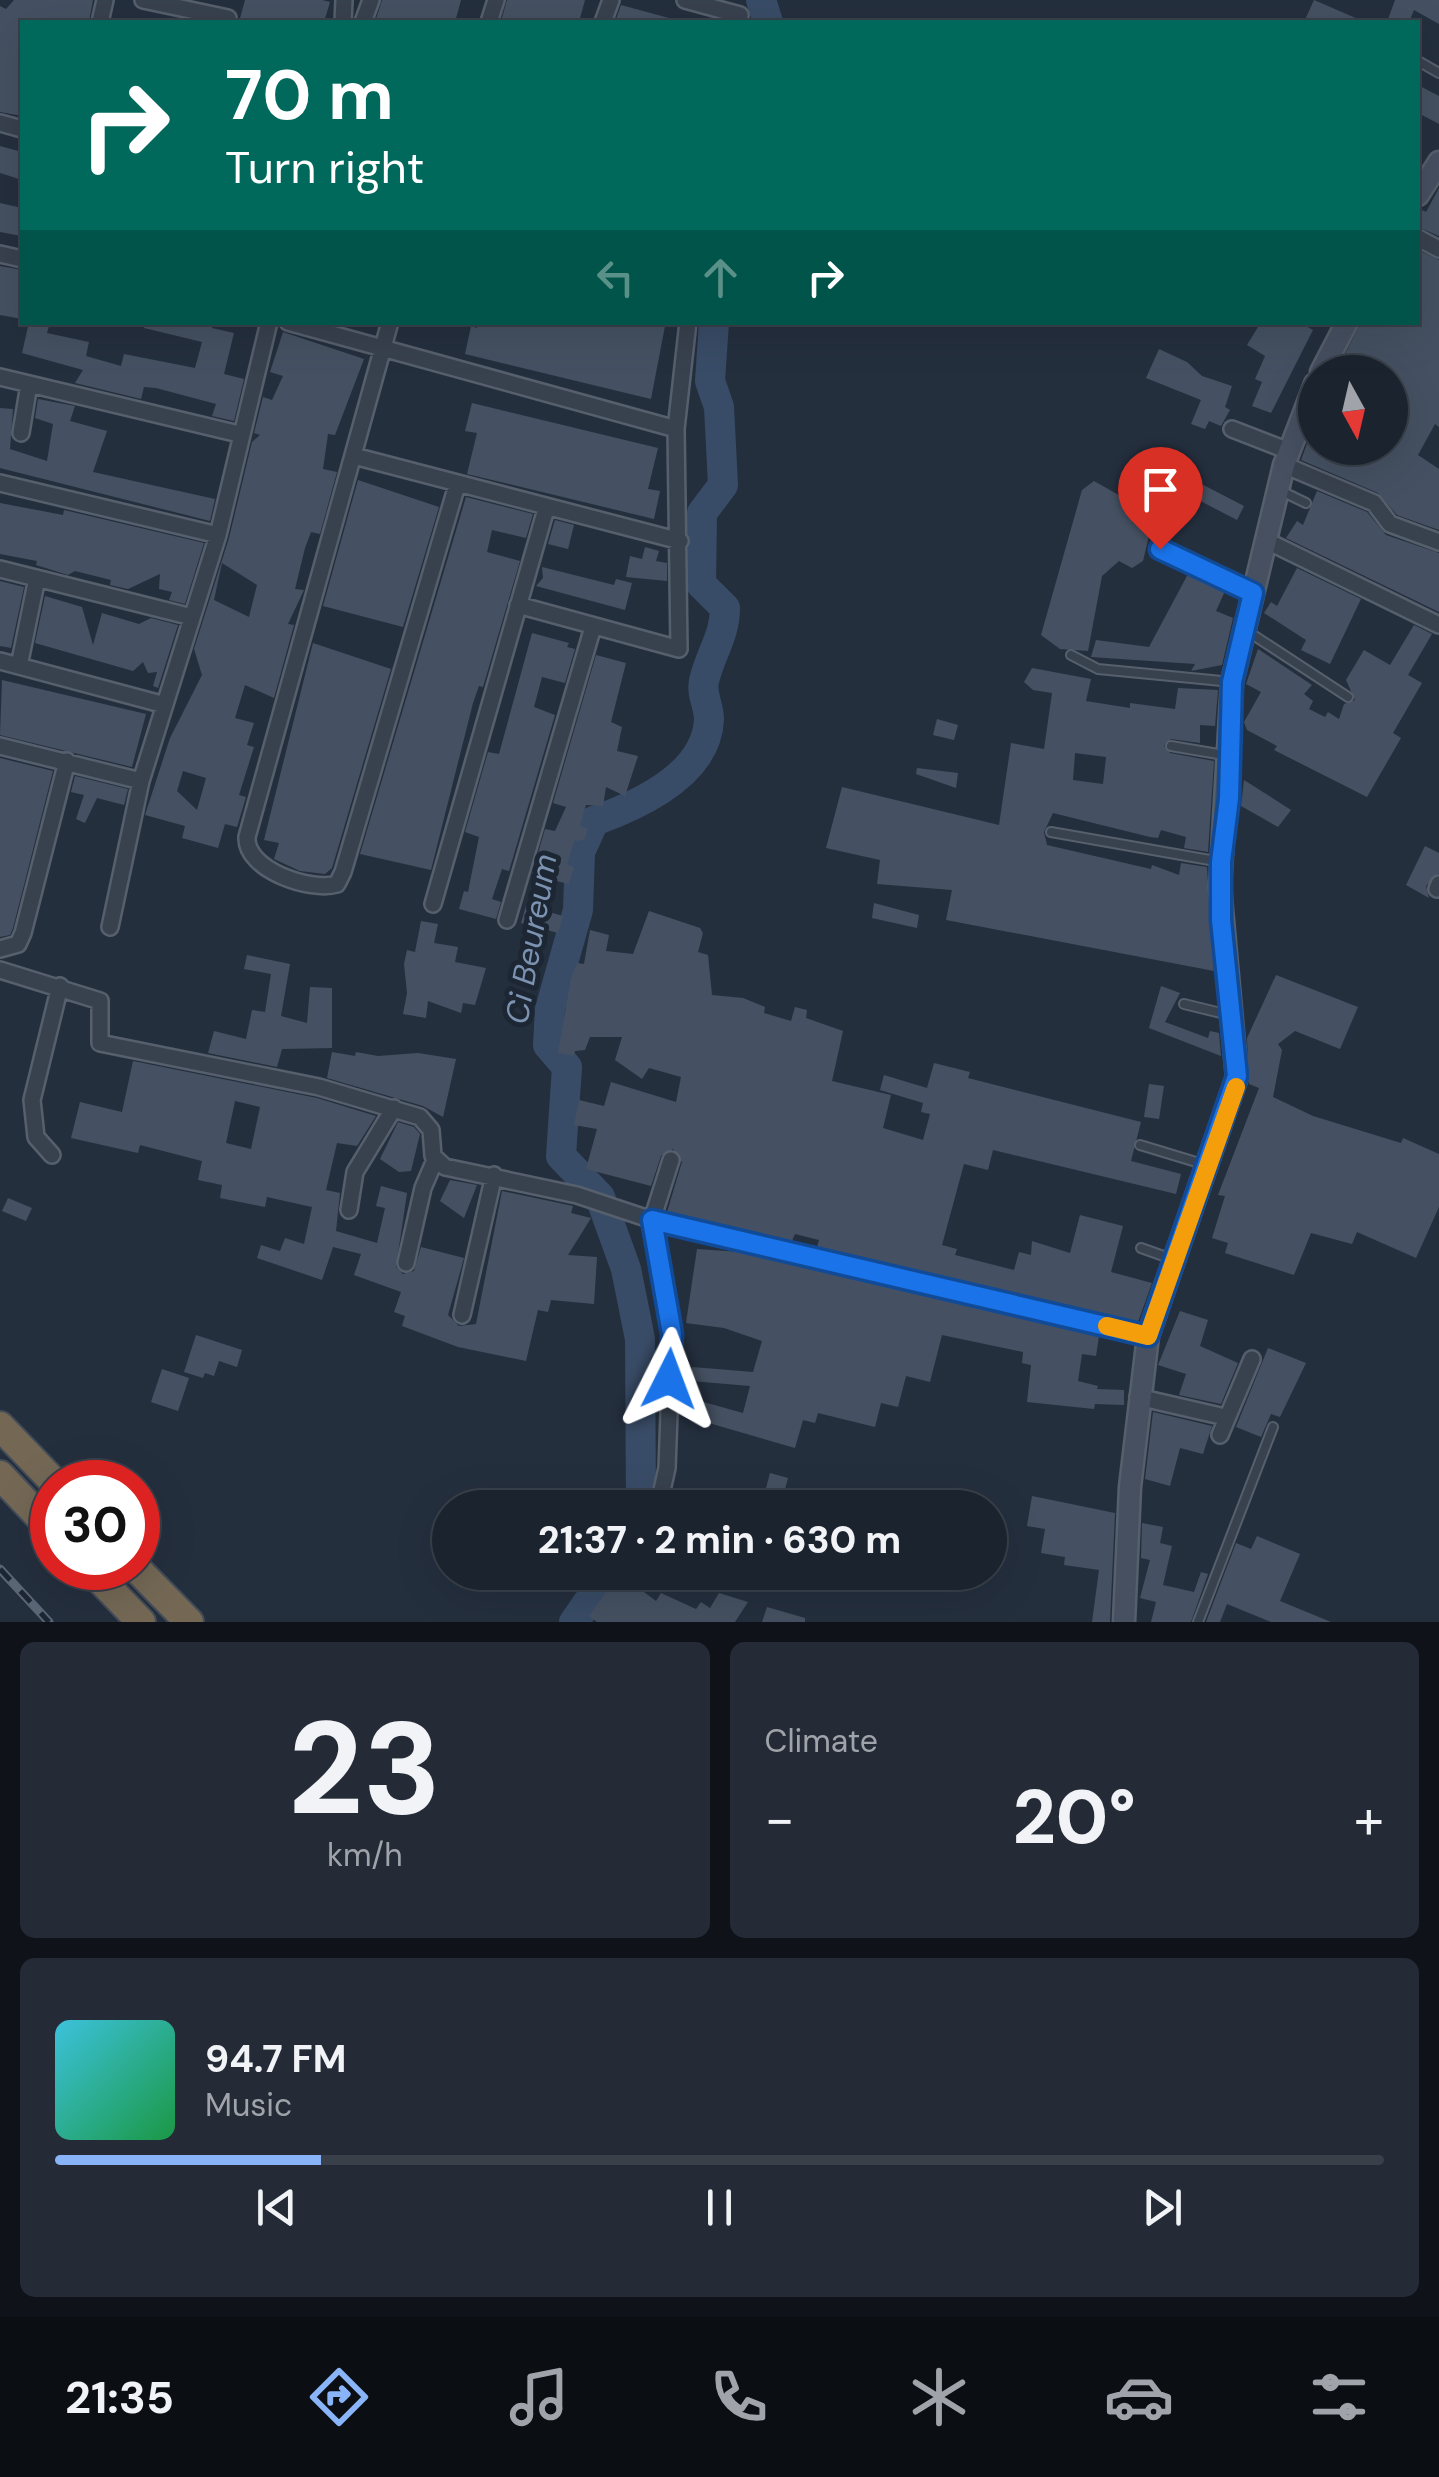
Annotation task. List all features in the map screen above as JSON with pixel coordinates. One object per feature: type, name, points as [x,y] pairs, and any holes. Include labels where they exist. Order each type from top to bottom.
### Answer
[{"type":"highway","points":[[0,1426],[33,1460]]},
{"type":"highway","points":[[0,1474],[30,1506]]},
{"type":"highway","points":[[110,1590],[141,1622]]},
{"type":"highway","points":[[158,1590],[189,1622]]},
{"type":"street","points":[[143,0],[228,20],[232,0]]},
{"type":"street","points":[[685,0],[739,12]]},
{"type":"street","points":[[1420,192],[1439,162]]},
{"type":"street","points":[[110,927],[140,781],[218,535],[239,434],[268,325]]},
{"type":"street","points":[[298,325],[676,428]]},
{"type":"street","points":[[389,325],[246,837],[252,858],[268,871],[332,886],[343,872],[456,485]]},
{"type":"street","points":[[518,606],[679,649],[676,428],[688,325]]},
{"type":"street","points":[[1330,355],[1345,325]]},
{"type":"street","points":[[0,377],[239,434]]},
{"type":"street","points":[[22,433],[29,384]]},
{"type":"street","points":[[1232,429],[1374,503],[1385,520],[1439,542]]},
{"type":"street","points":[[1124,1622],[1138,1398],[1148,1336],[1235,1093],[1234,1017],[1221,920],[1232,682],[1278,490],[1298,429]]},
{"type":"street","points":[[354,456],[546,510],[680,541]]},
{"type":"street","points":[[0,483],[218,535]]},
{"type":"street","points":[[434,904],[546,510]]},
{"type":"street","points":[[1268,541],[1439,625]]},
{"type":"street","points":[[0,568],[192,617]]},
{"type":"street","points":[[18,666],[38,578]]},
{"type":"street","points":[[507,920],[593,627]]},
{"type":"street","points":[[0,662],[165,704]]},
{"type":"street","points":[[0,746],[140,781]]},
{"type":"street","points":[[0,949],[18,944],[22,933],[67,761]]},
{"type":"street","points":[[0,970],[100,1001],[100,1043],[319,1086],[394,1108],[429,1124],[435,1160],[423,1188],[406,1263]]},
{"type":"street","points":[[52,1154],[36,1137],[32,1100],[60,986]]},
{"type":"street","points":[[349,1210],[355,1172],[394,1108]]},
{"type":"street","points":[[435,1160],[446,1167],[576,1195],[652,1220],[1148,1336]]},
{"type":"street","points":[[662,1490],[667,1468],[672,1334],[652,1220],[671,1160]]},
{"type":"street","points":[[462,1316],[494,1175]]},
{"type":"street","points":[[1220,1435],[1252,1359]]},
{"type":"street","points":[[1138,1398],[1226,1418]]},
{"type":"lane","points":[[1278,490],[1306,504]]},
{"type":"lane","points":[[1160,549],[1253,593]]},
{"type":"lane","points":[[1244,630],[1348,697]]},
{"type":"lane","points":[[1071,655],[1098,669],[1232,682]]},
{"type":"lane","points":[[1171,746],[1228,756]]},
{"type":"lane","points":[[1051,832],[1221,862]]},
{"type":"lane","points":[[1184,1004],[1234,1017]]},
{"type":"lane","points":[[1140,1144],[1210,1166]]},
{"type":"lane","points":[[1141,1248],[1176,1260]]},
{"type":"lane","points":[[1198,1622],[1272,1427]]},
{"type":"building","points":[[14,0],[93,0],[89,20],[20,20],[20,116],[0,112],[0,6],[6,9]]},
{"type":"building","points":[[245,0],[330,2],[325,20],[240,20]]},
{"type":"building","points":[[382,0],[461,0],[456,20],[376,20]]},
{"type":"building","points":[[507,0],[585,0],[580,20],[501,20]]},
{"type":"building","points":[[1314,0],[1360,20],[1305,20]]},
{"type":"building","points":[[1395,0],[1439,0],[1439,24],[1414,10],[1410,20],[1388,20]]},
{"type":"building","points":[[621,5],[669,18],[669,20],[616,20]]},
{"type":"building","points":[[1420,86],[1439,96],[1439,124],[1420,114]]},
{"type":"building","points":[[0,146],[20,151],[20,179],[0,173]]},
{"type":"building","points":[[1439,188],[1439,236],[1420,228],[1420,215],[1423,210],[1426,212]]},
{"type":"building","points":[[0,203],[20,208],[20,236],[0,232]]},
{"type":"building","points":[[1420,251],[1439,260],[1439,427],[1435,424],[1418,455],[1439,469],[1439,530],[1397,515],[1378,493],[1313,465],[1408,465],[1408,355],[1344,355],[1360,325],[1420,325]]},
{"type":"building","points":[[0,266],[20,270],[20,319],[0,315]]},
{"type":"building","points":[[28,325],[49,325],[47,333],[89,342],[86,356],[121,366],[124,354],[195,368],[202,342],[144,325],[212,325],[234,333],[224,374],[244,379],[234,421],[212,416],[216,404],[156,388],[144,387],[141,399],[75,383],[83,370],[22,353]]},
{"type":"building","points":[[1259,325],[1304,325],[1313,330],[1271,413],[1252,406],[1262,382],[1255,379],[1265,356],[1247,345]]},
{"type":"building","points":[[471,326],[665,326],[651,399],[465,354]]},
{"type":"building","points":[[283,332],[364,359],[335,435],[328,434],[323,469],[337,472],[320,534],[311,532],[305,548],[295,589],[304,590],[288,624],[294,625],[274,698],[245,685],[235,718],[254,723],[247,745],[254,747],[239,795],[246,797],[237,827],[225,824],[218,848],[182,838],[185,826],[145,815],[170,738],[202,675],[194,649],[229,538],[252,442],[260,435],[254,433],[263,397],[272,400],[283,376],[270,372]],"holes":[[[222,563],[257,585],[249,617],[214,600]],[[183,771],[206,778],[197,810],[177,791]]]},
{"type":"building","points":[[1159,349],[1187,362],[1202,376],[1232,386],[1225,407],[1230,410],[1221,426],[1209,421],[1205,429],[1191,424],[1201,400],[1146,378]]},
{"type":"building","points":[[38,399],[75,406],[70,421],[107,431],[93,472],[215,499],[210,521],[0,468],[0,408],[13,409],[10,449],[47,461],[53,424],[35,418]]},
{"type":"building","points":[[472,403],[658,448],[648,489],[660,491],[654,519],[467,474],[477,433],[465,431]]},
{"type":"building","points":[[1188,477],[1244,506],[1237,520],[1181,491]]},
{"type":"building","points":[[358,480],[439,507],[403,627],[323,606]]},
{"type":"building","points":[[1094,481],[1154,515],[1143,561],[1132,568],[1119,561],[1102,576],[1088,651],[1060,649],[1041,635],[1082,490]]},
{"type":"building","points":[[1317,491],[1367,512],[1386,535],[1439,553],[1439,612],[1286,538],[1297,521],[1303,525]]},
{"type":"building","points":[[466,497],[533,514],[526,538],[492,530],[487,552],[520,561],[483,687],[479,686],[473,703],[431,870],[360,854]]},
{"type":"building","points":[[0,503],[63,515],[64,510],[204,543],[185,604],[169,600],[172,592],[159,589],[160,574],[128,589],[110,585],[111,580],[75,571],[68,575],[36,565],[37,561],[0,554]]},
{"type":"building","points":[[555,520],[574,525],[568,549],[548,544]]},
{"type":"building","points":[[645,547],[659,551],[656,561],[667,563],[667,581],[626,577],[630,556],[642,559]]},
{"type":"building","points":[[542,567],[614,585],[616,579],[632,583],[625,610],[536,586],[543,578]]},
{"type":"building","points":[[1297,568],[1361,599],[1330,664],[1301,650],[1306,640],[1264,613],[1271,602],[1277,606]]},
{"type":"building","points":[[1188,574],[1225,591],[1216,611],[1233,618],[1222,665],[1191,671],[1195,664],[1091,657],[1096,640],[1149,647]]},
{"type":"building","points":[[0,581],[24,587],[11,648],[0,646]]},
{"type":"building","points":[[45,596],[82,607],[93,645],[102,613],[139,624],[151,618],[178,625],[158,688],[153,686],[157,672],[148,673],[143,662],[133,671],[35,643]]},
{"type":"building","points":[[1414,625],[1432,634],[1408,675],[1422,683],[1393,733],[1401,738],[1367,797],[1274,750],[1277,746],[1247,730],[1244,722],[1261,692],[1246,684],[1258,649],[1312,685],[1304,694],[1313,701],[1309,709],[1325,717],[1328,712],[1339,719],[1344,704],[1355,700],[1346,680],[1364,650],[1390,665]]},
{"type":"building","points":[[532,633],[569,643],[567,647],[575,649],[565,683],[542,677],[534,707],[555,715],[509,871],[502,869],[492,899],[501,902],[496,919],[459,909],[464,891],[468,892],[479,837],[465,832],[488,752],[499,754]]},
{"type":"building","points":[[313,643],[391,669],[332,868],[325,874],[300,871],[274,859],[279,843],[264,840]]},
{"type":"building","points":[[596,655],[626,663],[611,722],[622,727],[617,751],[638,756],[625,796],[606,787],[603,806],[586,805],[580,825],[588,829],[584,840],[574,841],[567,865],[574,867],[569,884],[556,881],[549,912],[563,916],[558,933],[521,923],[526,906],[534,908],[537,876],[532,874],[545,829],[555,831],[566,807],[553,803]]},
{"type":"building","points":[[1032,668],[1091,679],[1086,701],[1130,708],[1130,703],[1175,709],[1178,688],[1218,690],[1215,726],[1200,725],[1200,743],[1171,739],[1164,746],[1170,753],[1214,761],[1208,852],[1184,848],[1186,837],[1161,830],[1158,838],[1150,837],[1053,813],[1044,832],[1047,845],[1151,869],[1152,865],[1179,875],[1181,863],[1207,867],[1214,971],[946,920],[952,890],[877,884],[880,860],[826,848],[842,787],[999,825],[1011,743],[1044,749],[1052,693],[1033,690],[1024,682]],"holes":[[[1075,753],[1106,757],[1103,784],[1073,780]]]},
{"type":"building","points":[[2,680],[146,714],[132,767],[0,735]]},
{"type":"building","points":[[937,719],[958,725],[954,740],[933,735]]},
{"type":"building","points":[[0,758],[53,771],[13,928],[10,935],[0,937]]},
{"type":"building","points":[[917,768],[958,773],[956,788],[916,774]]},
{"type":"building","points":[[75,776],[128,789],[124,805],[97,798],[85,823],[76,819],[84,795],[71,792]]},
{"type":"building","points":[[1244,780],[1291,810],[1278,827],[1241,806]]},
{"type":"building","points":[[1425,846],[1439,853],[1439,873],[1426,886],[1429,898],[1406,885]]},
{"type":"building","points":[[874,903],[919,915],[917,928],[872,918]]},
{"type":"building","points":[[649,911],[700,928],[703,933],[698,952],[708,955],[712,995],[743,998],[765,1007],[764,1013],[791,1021],[795,1007],[807,1010],[806,1018],[843,1031],[832,1081],[891,1095],[883,1128],[923,1140],[930,1114],[921,1112],[923,1103],[880,1090],[884,1075],[927,1088],[934,1063],[970,1072],[968,1078],[1141,1122],[1131,1161],[1181,1174],[1176,1194],[993,1150],[988,1170],[964,1164],[942,1245],[957,1249],[955,1255],[1014,1270],[1019,1252],[1031,1255],[1032,1241],[1070,1253],[1080,1215],[1123,1226],[1111,1272],[1152,1283],[1138,1322],[817,1247],[819,1240],[795,1234],[792,1241],[667,1212],[682,1162],[673,1149],[661,1156],[651,1186],[586,1169],[597,1129],[574,1125],[579,1100],[604,1106],[611,1082],[676,1102],[681,1077],[649,1068],[642,1079],[615,1060],[622,1037],[590,1037],[585,1050],[575,1051],[574,1056],[558,1053],[571,978],[577,963],[584,964],[590,930],[609,935],[606,951],[633,954]]},
{"type":"building","points":[[421,921],[438,924],[434,943],[458,947],[455,962],[486,968],[475,1005],[463,1003],[461,1013],[428,1001],[426,1018],[403,1014],[407,993],[404,964],[407,950],[415,952]]},
{"type":"building","points":[[247,955],[290,964],[281,1016],[307,1023],[310,987],[332,988],[332,1048],[282,1049],[277,1067],[208,1053],[214,1031],[246,1039],[252,1010],[265,1012],[271,974],[244,969]]},
{"type":"building","points":[[1276,975],[1358,1007],[1340,1049],[1295,1031],[1278,1044],[1282,1050],[1273,1097],[1313,1116],[1401,1143],[1403,1138],[1439,1154],[1439,1207],[1416,1258],[1357,1232],[1352,1244],[1311,1233],[1294,1275],[1225,1253],[1228,1243],[1212,1238],[1225,1196],[1218,1195],[1259,1088],[1249,1084],[1247,1038]]},
{"type":"building","points":[[1161,986],[1180,993],[1165,1022],[1208,1038],[1210,1031],[1219,1033],[1221,1056],[1149,1028]]},
{"type":"building","points":[[332,1052],[355,1056],[356,1052],[378,1056],[418,1053],[456,1059],[443,1117],[423,1106],[327,1078]]},
{"type":"building","points":[[133,1061],[317,1098],[376,1116],[357,1146],[337,1143],[326,1190],[340,1193],[336,1231],[377,1243],[385,1208],[376,1206],[381,1186],[407,1193],[396,1267],[403,1274],[414,1271],[421,1247],[464,1258],[448,1315],[459,1326],[476,1324],[502,1191],[573,1206],[571,1213],[591,1218],[568,1255],[597,1257],[594,1304],[551,1300],[548,1312],[538,1310],[526,1361],[458,1347],[402,1326],[405,1316],[394,1312],[401,1292],[354,1275],[361,1254],[333,1247],[322,1280],[257,1258],[261,1245],[280,1251],[285,1238],[304,1244],[312,1207],[267,1197],[265,1207],[220,1198],[222,1185],[198,1180],[202,1161],[140,1145],[138,1153],[71,1138],[80,1102],[122,1112]],"holes":[[[235,1101],[260,1107],[251,1149],[226,1143]]]},
{"type":"building","points":[[1149,1084],[1164,1086],[1159,1119],[1144,1117]]},
{"type":"building","points":[[398,1122],[414,1127],[420,1134],[411,1171],[399,1172],[380,1159]]},
{"type":"building","points":[[450,1180],[477,1185],[464,1218],[440,1201]]},
{"type":"building","points":[[8,1198],[32,1208],[26,1221],[2,1211]]},
{"type":"building","points":[[697,1249],[741,1252],[1099,1336],[1096,1356],[1082,1354],[1078,1381],[1098,1386],[1097,1389],[1124,1390],[1124,1405],[1095,1404],[1094,1409],[1027,1402],[1031,1365],[1022,1363],[1023,1352],[942,1335],[930,1382],[906,1376],[898,1407],[881,1403],[875,1427],[818,1413],[815,1423],[803,1420],[795,1448],[695,1419],[700,1401],[743,1413],[750,1386],[691,1381],[692,1367],[753,1372],[762,1341],[724,1328],[686,1323]]},
{"type":"building","points":[[1180,1311],[1208,1320],[1200,1346],[1238,1363],[1221,1404],[1179,1395],[1186,1374],[1158,1365]]},
{"type":"building","points":[[196,1335],[242,1350],[237,1367],[219,1361],[214,1376],[205,1373],[203,1378],[184,1372]]},
{"type":"building","points":[[1268,1348],[1306,1363],[1280,1417],[1271,1414],[1261,1437],[1236,1427]]},
{"type":"building","points":[[162,1369],[189,1378],[178,1411],[151,1402]]},
{"type":"building","points":[[1153,1412],[1212,1426],[1203,1454],[1180,1448],[1170,1486],[1145,1479]]},
{"type":"building","points":[[770,1473],[788,1478],[785,1490],[766,1490]]},
{"type":"building","points":[[1032,1496],[1115,1513],[1110,1622],[1092,1622],[1099,1570],[1064,1565],[1065,1557],[1041,1553],[1045,1529],[1027,1526]]},
{"type":"building","points":[[1142,1523],[1163,1527],[1160,1543],[1172,1546],[1163,1585],[1194,1592],[1201,1572],[1208,1574],[1191,1622],[1151,1622],[1156,1602],[1140,1598],[1150,1560],[1141,1558]]},
{"type":"building","points":[[1257,1536],[1300,1554],[1280,1601],[1331,1622],[1271,1622],[1227,1604],[1220,1622],[1206,1622],[1236,1543],[1251,1549]]},
{"type":"building","points":[[607,1590],[641,1590],[656,1601],[661,1593],[696,1609],[701,1602],[710,1608],[719,1593],[748,1602],[735,1622],[597,1622],[589,1616]]},
{"type":"building","points":[[767,1607],[805,1618],[805,1622],[762,1622]]},
{"type":"waterway","name":"Ci Beureum","points":[[761,0],[767,20]]},
{"type":"waterway","name":"Ci Beureum","points":[[641,1490],[640,1339],[626,1269],[600,1197],[561,1156],[567,1067],[548,1045],[550,1009],[578,910],[580,852],[594,821],[668,785],[697,756],[705,739],[709,719],[704,681],[723,627],[725,608],[701,584],[702,513],[723,485],[719,407],[710,381],[714,325]]},
{"type":"waterway","name":"Ci Beureum","points":[[574,1622],[596,1590]]},
{"type":"railway","points":[[0,1569],[49,1622]]},
{"type":"slow traffic","points":[[1107,1326],[1148,1336],[1236,1087]]},
{"type":"route","points":[[669,1379],[672,1334],[652,1220],[1148,1336],[1235,1093],[1230,979],[1221,920],[1221,862],[1229,798],[1232,682],[1253,593],[1160,549]]}]
